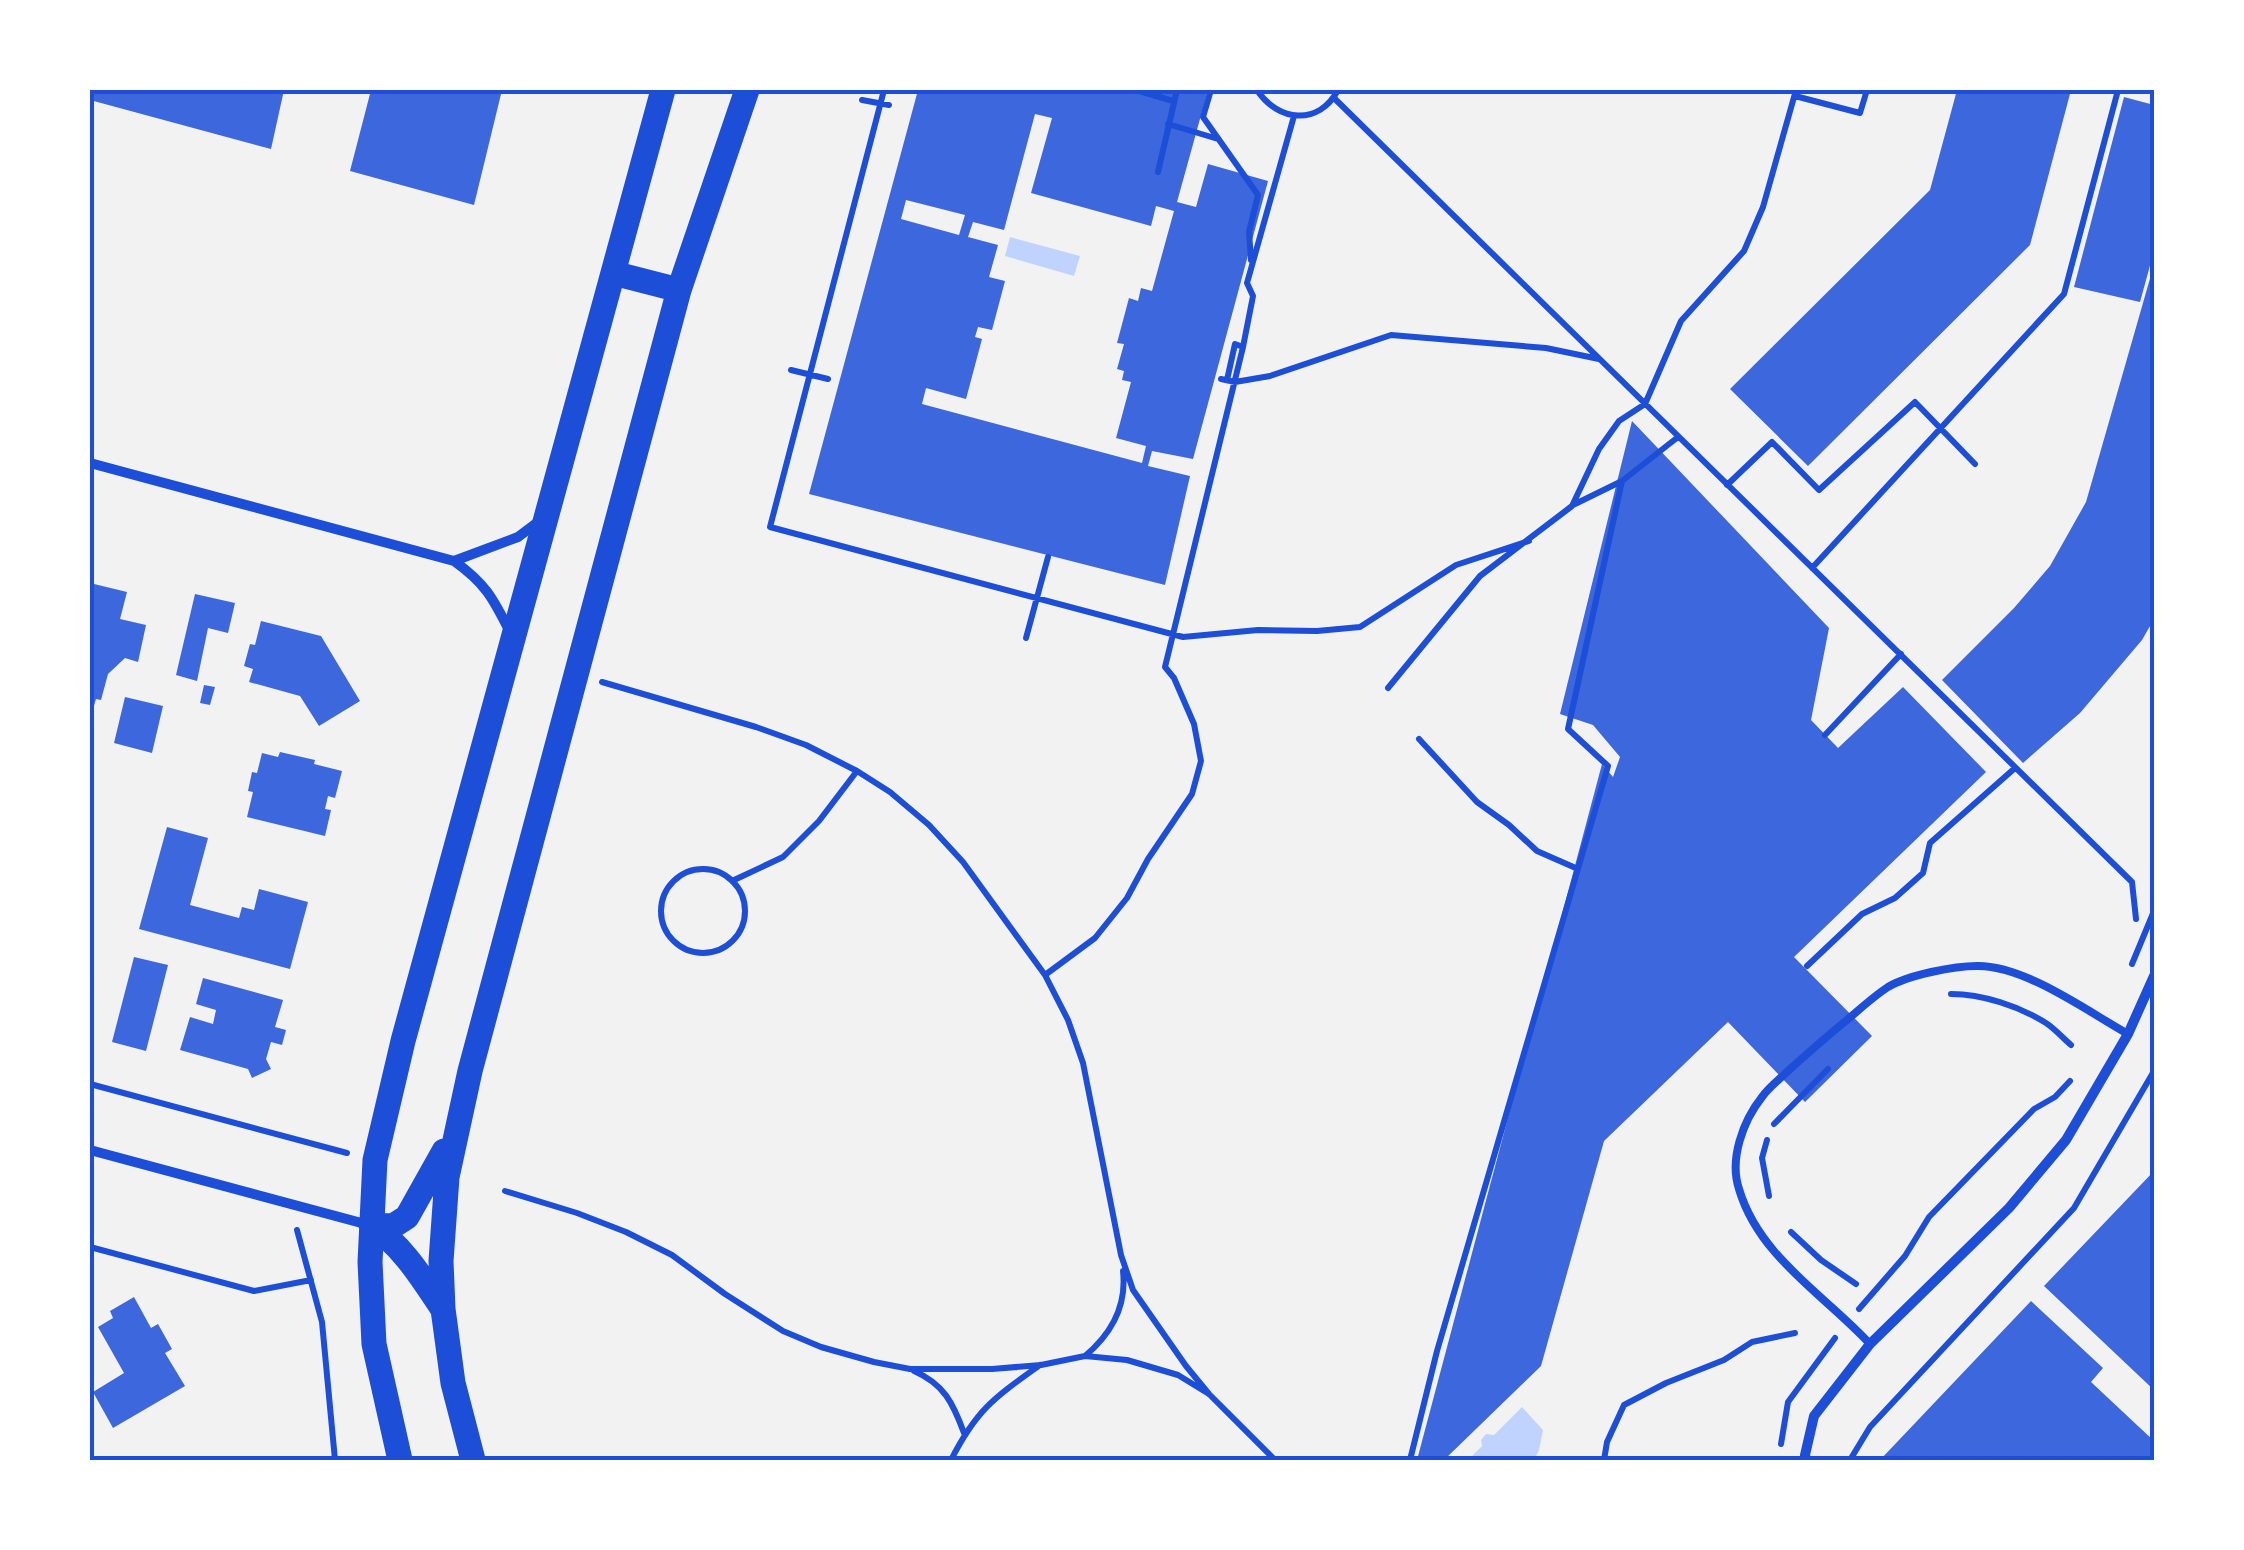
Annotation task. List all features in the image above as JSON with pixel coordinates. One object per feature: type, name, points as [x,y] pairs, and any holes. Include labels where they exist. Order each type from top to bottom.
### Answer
[{"type":"main road","points":[[400,1460],[374,1344],[370,1262],[374,1160],[402,1041],[662,90]]},
{"type":"main road","points":[[474,1460],[453,1383],[443,1309],[442,1226],[447,1177],[470,1071],[678,290],[747,90]]},
{"type":"main road","points":[[613,273],[678,290]]},
{"type":"main road","points":[[371,1226],[393,1226],[407,1217],[458,1124]]},
{"type":"main road","points":[[371,1226],[385,1234],[406,1256],[443,1309]]},
{"type":"street","points":[[90,463],[454,561],[492,596],[513,637]]},
{"type":"street","points":[[454,561],[518,537],[548,515]]},
{"type":"street","points":[[1806,1460],[1814,1416],[1870,1344],[2009,1208],[2066,1140],[2106,1076],[2154,976]]},
{"type":"street","points":[[90,1150],[371,1226]]},
{"type":"lane","points":[[1870,1344],[1772,1250],[1751,1219],[1738,1189],[1735,1170],[1742,1130],[1763,1096],[1824,1038],[1890,986],[1938,970],[1980,966],[2022,976],[2128,1034]]},
{"type":"path","points":[[884,90],[885,104],[770,527],[1183,636],[1360,627],[1456,566],[1529,541]]},
{"type":"path","points":[[1136,90],[1173,101]]},
{"type":"path","points":[[1158,172],[1176,90]]},
{"type":"path","points":[[1211,90],[1204,118],[1258,195],[1248,232],[1252,268]]},
{"type":"path","points":[[1258,90],[1268,104],[1294,116],[1309,115],[1336,94],[1600,360],[2132,882],[2136,919]]},
{"type":"path","points":[[1572,506],[1599,449],[1620,422],[1645,404],[1681,321],[1744,251],[1764,208],[1796,93],[1860,113],[1868,90]]},
{"type":"path","points":[[1812,568],[2064,294],[2118,90]]},
{"type":"path","points":[[862,100],[885,104]]},
{"type":"path","points":[[1044,976],[1095,938],[1127,898],[1192,794],[1201,761],[1194,724],[1165,666],[1228,380],[1242,346],[1253,296],[1248,283],[1294,116]]},
{"type":"path","points":[[1168,124],[1219,139]]},
{"type":"path","points":[[1228,380],[1270,376],[1390,335],[1546,348],[1600,360]]},
{"type":"path","points":[[791,370],[828,379]]},
{"type":"path","points":[[1727,484],[1772,442],[1819,490],[1915,402],[1975,464]]},
{"type":"path","points":[[1388,688],[1480,576],[1572,506],[1622,482],[1678,436]]},
{"type":"path","points":[[1410,1460],[1437,1351],[1608,766],[1568,729],[1622,482]]},
{"type":"path","points":[[1026,638],[1048,557]]},
{"type":"path","points":[[1825,735],[1901,654]]},
{"type":"path","points":[[597,680],[756,727],[806,745],[857,771],[929,825],[992,900],[1044,976],[1068,1020],[1083,1064],[1124,1282],[1118,1314],[1100,1343],[1084,1356]]},
{"type":"path","points":[[1419,739],[1476,802],[1537,851],[1578,869]]},
{"type":"path","points":[[1807,966],[1862,914],[1895,898],[1923,873],[1930,844],[2015,768]]},
{"type":"path","points":[[732,881],[783,857],[819,820],[857,771]]},
{"type":"path","points":[[696,870],[722,873],[732,881],[745,907],[744,921],[729,944],[702,954],[675,943],[666,932],[661,906],[672,882],[696,870]]},
{"type":"path","points":[[2127,974],[2154,911]]},
{"type":"path","points":[[1938,994],[1964,994],[2024,1013],[2047,1024],[2071,1045]]},
{"type":"path","points":[[1769,1199],[1762,1158],[1770,1128],[1833,1064]]},
{"type":"path","points":[[1780,1460],[1788,1402],[1848,1320],[1906,1256],[1928,1217],[2034,1109],[2070,1081],[2079,1066]]},
{"type":"path","points":[[1850,1460],[1870,1427],[2074,1208],[2154,1071]]},
{"type":"path","points":[[90,1084],[348,1154]]},
{"type":"path","points":[[505,1191],[577,1212],[672,1255],[782,1331],[821,1347],[910,1368],[992,1369],[1084,1356],[1127,1360],[1178,1374],[1209,1394]]},
{"type":"path","points":[[290,1204],[322,1322],[335,1460]]},
{"type":"path","points":[[1786,1227],[1820,1260],[1856,1284]]},
{"type":"path","points":[[90,1247],[254,1292],[311,1280]]},
{"type":"path","points":[[1120,1255],[1133,1290],[1186,1366],[1276,1460]]},
{"type":"path","points":[[1604,1460],[1607,1442],[1624,1405],[1724,1360],[1752,1342],[1795,1333]]},
{"type":"path","points":[[950,1460],[977,1415],[1040,1365]]},
{"type":"path","points":[[910,1368],[933,1379],[957,1414],[964,1434]]},
{"type":"water","points":[[1010,237],[1080,256],[1074,276],[1005,256]]},
{"type":"water","points":[[1522,1407],[1543,1430],[1534,1460],[1468,1460],[1482,1446],[1486,1434],[1494,1435]]},
{"type":"building","points":[[90,90],[284,90],[271,149],[90,100]]},
{"type":"building","points":[[371,90],[502,90],[474,205],[350,171]]},
{"type":"building","points":[[918,90],[1208,90],[1177,202],[1196,207],[1208,164],[1268,181],[1193,459],[1152,451],[1148,466],[1190,476],[1165,585],[809,494]],"holes":[[[1035,114],[1052,118],[1031,193],[1151,226],[1156,206],[1174,211],[1152,291],[1141,288],[1138,301],[1129,298],[1117,343],[1124,344],[1117,369],[1124,371],[1122,380],[1131,382],[1116,438],[1146,446],[1142,463],[922,404],[926,388],[966,399],[982,339],[975,337],[978,327],[992,330],[1005,281],[989,277],[998,245],[968,237],[973,222],[1004,230]],[[906,200],[965,215],[959,235],[901,219]]]},
{"type":"building","points":[[1957,90],[2071,90],[2030,245],[1808,466],[1730,389],[1930,190]]},
{"type":"building","points":[[2124,97],[2154,105],[2154,251],[2140,302],[2074,287]]},
{"type":"building","points":[[2153,268],[2154,619],[2142,640],[2080,713],[2023,763],[1942,680],[2050,566],[2086,502]]},
{"type":"building","points":[[1632,421],[1829,628],[1811,720],[1838,748],[1903,687],[1986,772],[1794,957],[1872,1036],[1805,1102],[1728,1022],[1604,1141],[1541,1366],[1444,1460],[1417,1460],[1602,764],[1613,777],[1620,757],[1593,725],[1560,714]]},
{"type":"building","points":[[90,583],[127,592],[120,619],[146,625],[138,662],[125,658],[108,674],[101,700],[96,699],[93,709],[90,708]]},
{"type":"building","points":[[195,594],[235,603],[228,633],[208,628],[197,681],[176,675]]},
{"type":"building","points":[[261,621],[321,636],[360,701],[319,726],[300,696],[249,682],[253,669],[244,666]]},
{"type":"building","points":[[204,685],[215,687],[210,705],[200,703]]},
{"type":"building","points":[[125,697],[163,706],[152,753],[114,743]]},
{"type":"building","points":[[280,752],[342,771],[335,798],[328,796],[325,809],[331,810],[325,836],[247,817],[253,792],[248,791],[252,772],[257,773],[262,753],[278,757]]},
{"type":"building","points":[[167,827],[208,838],[190,905],[239,918],[242,907],[254,910],[259,889],[308,902],[290,969],[139,929]]},
{"type":"building","points":[[134,957],[168,965],[146,1051],[112,1042]]},
{"type":"building","points":[[203,978],[283,1000],[275,1027],[286,1030],[282,1045],[271,1042],[266,1059],[271,1069],[252,1078],[248,1069],[180,1050],[190,1017],[213,1024],[216,1010],[196,1004]]},
{"type":"building","points":[[2154,1171],[2154,1390],[2044,1286]]},
{"type":"building","points":[[134,1297],[151,1328],[158,1324],[172,1349],[165,1353],[185,1386],[113,1428],[93,1392],[124,1373],[98,1327],[113,1318],[110,1311]]},
{"type":"building","points":[[2031,1301],[2103,1368],[2091,1382],[2154,1441],[2154,1460],[1880,1460]]}]
